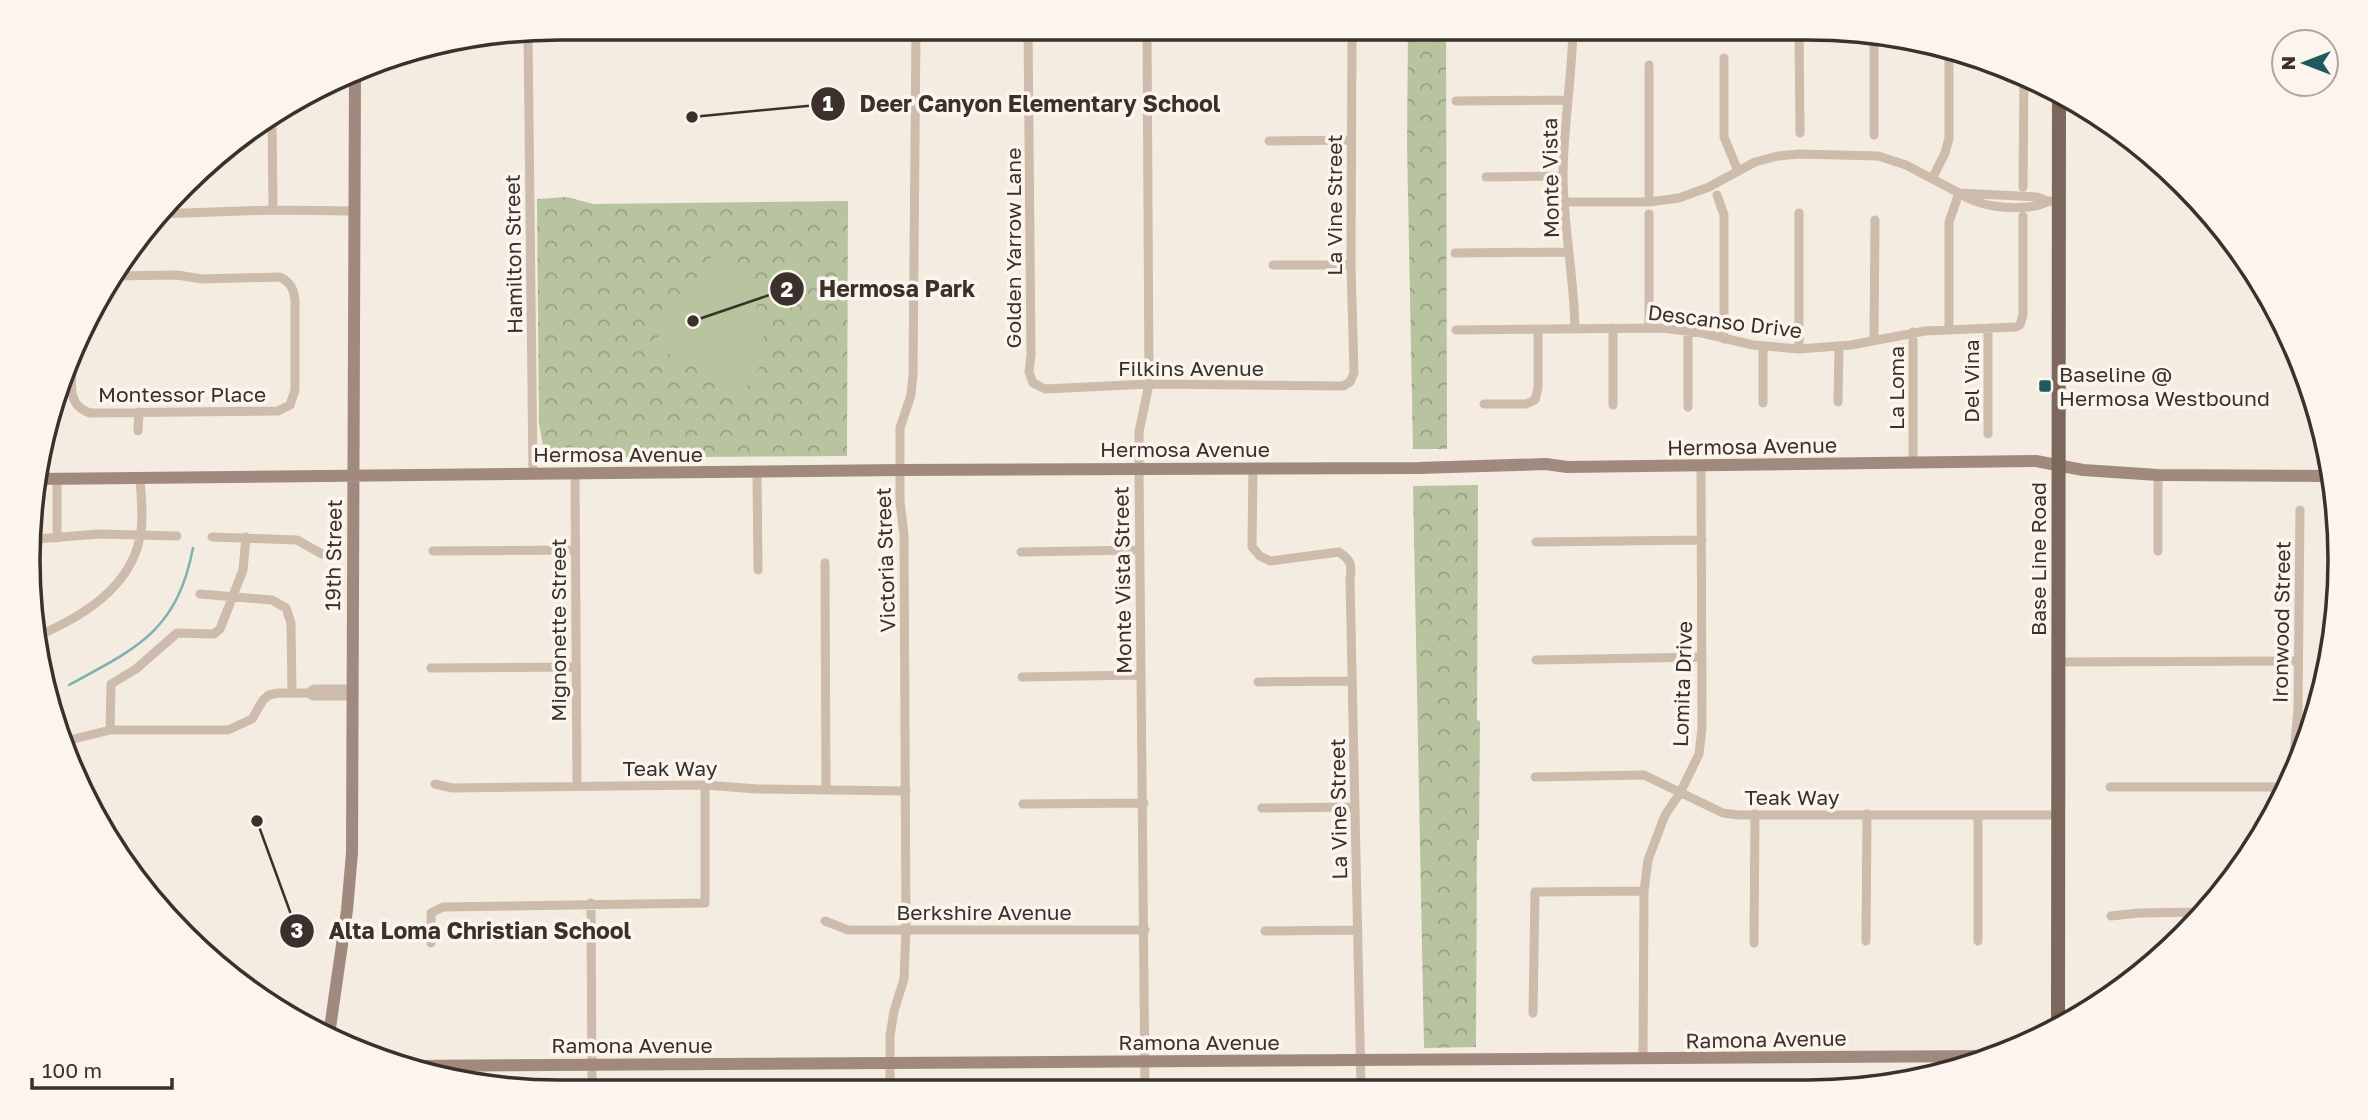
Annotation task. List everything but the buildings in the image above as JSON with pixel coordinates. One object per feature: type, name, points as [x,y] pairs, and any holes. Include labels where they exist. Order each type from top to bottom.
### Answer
[{"type":"main road","name":"Base Line Road","points":[[2058,105],[2053,201],[2060,465],[2058,1015]]},
{"type":"street","name":"Victoria Street","points":[[890,1080],[890,1036],[904,979],[906,930],[904,535],[900,428],[911,395],[914,375],[916,40]]},
{"type":"street","name":"Golden Yarrow Lane","points":[[1028,40],[1029,372],[1033,383]]},
{"type":"street","name":"Monte Vista Street","points":[[1145,1080],[1139,432],[1149,384],[1147,40]]},
{"type":"street","name":"La Vine Street","points":[[1350,382],[1354,373],[1351,265],[1352,40]]},
{"type":"street","name":"Monte Vista","points":[[1573,40],[1563,176],[1575,328]]},
{"type":"street","points":[[1800,40],[1800,133]]},
{"type":"street","name":"Hamilton Street","points":[[528,41],[533,474]]},
{"type":"street","points":[[1874,45],[1874,135]]},
{"type":"street","points":[[1724,58],[1724,137],[1738,171]]},
{"type":"street","points":[[1932,179],[1949,138],[1949,60]]},
{"type":"street","points":[[1649,65],[1649,202]]},
{"type":"street","name":"19th Street","points":[[330,1026],[347,910],[352,853],[355,83]]},
{"type":"street","points":[[2023,187],[2024,88]]},
{"type":"street","points":[[1456,100],[1568,100]]},
{"type":"street","points":[[272,127],[273,210]]},
{"type":"street","points":[[1269,141],[1351,140]]},
{"type":"street","points":[[1564,202],[1649,202],[1689,196],[1755,162],[1784,155],[1869,155],[1906,164],[1971,201],[1992,205],[2032,206],[2053,201]]},
{"type":"street","points":[[1486,177],[1563,176]]},
{"type":"street","points":[[1959,193],[2037,197],[2053,201]]},
{"type":"street","points":[[1949,329],[1949,222],[1959,193]]},
{"type":"street","points":[[1717,195],[1724,211],[1724,339]]},
{"type":"street","points":[[172,213],[273,210],[355,211]]},
{"type":"street","points":[[1799,349],[1800,213]]},
{"type":"street","points":[[1649,214],[1649,328]]},
{"type":"street","name":"Descanso Drive","points":[[1455,330],[1649,328],[1688,331],[1763,347],[1799,349],[1839,346],[1913,332],[2016,327],[2020,325],[2023,315],[2023,216]]},
{"type":"street","points":[[1874,340],[1875,220]]},
{"type":"street","points":[[1455,253],[1568,252]]},
{"type":"street","points":[[1273,265],[1351,265]]},
{"type":"street","name":"Montessor Place","points":[[72,382],[75,404],[80,410],[90,413],[278,411],[290,405],[295,390],[295,292],[290,282],[281,277],[202,279],[177,275],[125,276]]},
{"type":"street","points":[[1613,328],[1613,405]]},
{"type":"street","name":"Del Vina","points":[[1989,328],[1989,434]]},
{"type":"street","points":[[1485,404],[1526,404],[1535,400],[1538,388],[1538,329]]},
{"type":"street","points":[[1688,331],[1688,407]]},
{"type":"street","name":"La Loma","points":[[1913,332],[1913,463]]},
{"type":"street","points":[[1838,402],[1839,346]]},
{"type":"street","points":[[1763,347],[1763,402]]},
{"type":"street","name":"Filkins Avenue","points":[[1033,383],[1045,389],[1149,384],[1343,386],[1350,382]]},
{"type":"street","points":[[138,430],[139,412]]},
{"type":"street","name":"Hermosa Avenue","points":[[47,479],[900,470],[1418,468],[1546,464],[1567,467],[1701,467],[2038,461],[2082,470],[2158,475],[2321,476]]},
{"type":"street","name":"Lomita Drive","points":[[1643,1059],[1644,891],[1648,860],[1656,836],[1699,754],[1702,728],[1701,467]]},
{"type":"street","name":"La Vine Street","points":[[1253,468],[1252,547],[1260,556],[1270,561],[1339,552],[1349,558],[1352,565],[1350,580],[1361,1080]]},
{"type":"street","points":[[757,472],[758,570]]},
{"type":"street","name":"Mignonette Street","points":[[575,473],[577,786]]},
{"type":"street","points":[[2158,475],[2158,551]]},
{"type":"street","points":[[46,632],[110,592],[123,578],[134,559],[141,535],[140,478]]},
{"type":"street","points":[[57,479],[57,538]]},
{"type":"street","name":"Ironwood Street","points":[[2297,734],[2300,510]]},
{"type":"street","points":[[41,539],[99,534],[177,536]]},
{"type":"street","points":[[212,537],[297,540],[322,554]]},
{"type":"street","points":[[110,730],[111,684],[136,669],[177,634],[214,634],[220,629],[243,570],[246,537]]},
{"type":"street","points":[[1536,542],[1702,540]]},
{"type":"street","points":[[433,551],[575,550]]},
{"type":"street","points":[[1021,552],[1139,550]]},
{"type":"street","points":[[825,563],[826,790]]},
{"type":"street","points":[[200,594],[272,600],[286,608],[291,623],[292,693]]},
{"type":"street","points":[[1536,660],[1702,657]]},
{"type":"street","points":[[2059,662],[2297,661]]},
{"type":"street","points":[[431,668],[576,667]]},
{"type":"street","points":[[1022,677],[1140,675]]},
{"type":"street","points":[[1258,682],[1352,681]]},
{"type":"street","points":[[73,739],[110,730],[228,730],[252,719],[269,695],[351,693]]},
{"type":"street","name":"Teak Way","points":[[1535,777],[1644,775],[1723,813],[2058,815]]},
{"type":"street","name":"Teak Way","points":[[435,784],[452,788],[705,785],[757,789],[906,791]]},
{"type":"street","points":[[431,943],[431,913],[443,906],[705,903],[705,785]]},
{"type":"street","points":[[2110,787],[2275,787]]},
{"type":"street","points":[[1023,804],[1144,803]]},
{"type":"street","points":[[1262,808],[1355,807]]},
{"type":"street","points":[[1754,943],[1755,814]]},
{"type":"street","points":[[1866,941],[1867,814]]},
{"type":"street","points":[[1978,816],[1978,941]]},
{"type":"street","points":[[1534,1013],[1535,892],[1644,891]]},
{"type":"street","points":[[591,903],[592,1080]]},
{"type":"street","points":[[2111,916],[2191,912]]},
{"type":"street","name":"Berkshire Avenue","points":[[825,921],[848,930],[1145,930]]},
{"type":"street","points":[[1265,931],[1358,930]]},
{"type":"street","name":"Ramona Avenue","points":[[440,1066],[1961,1056]]},
{"type":"green space","points":[[1408,40],[1446,40],[1447,449],[1413,449],[1407,144]]},
{"type":"green space","points":[[567,197],[593,204],[848,201],[847,456],[549,458],[544,451],[539,424],[537,199]]},
{"type":"green space","points":[[712,256],[737,271],[754,296],[764,334],[759,368],[744,393],[660,349],[657,343],[659,334]]},
{"type":"green space","points":[[1478,485],[1477,720],[1480,721],[1476,1047],[1424,1048],[1413,486]]},
{"type":"waterway","points":[[69,685],[115,660],[151,634],[176,599],[186,576],[193,548]]},
{"type":"place","name":"Deer Canyon Elementary School","points":[[692,117]]},
{"type":"place","name":"Hermosa Park","points":[[693,321]]},
{"type":"place","name":"Baseline @ Hermosa Westbound","points":[[2045,386]]},
{"type":"place","name":"Alta Loma Christian School","points":[[257,821]]}]
